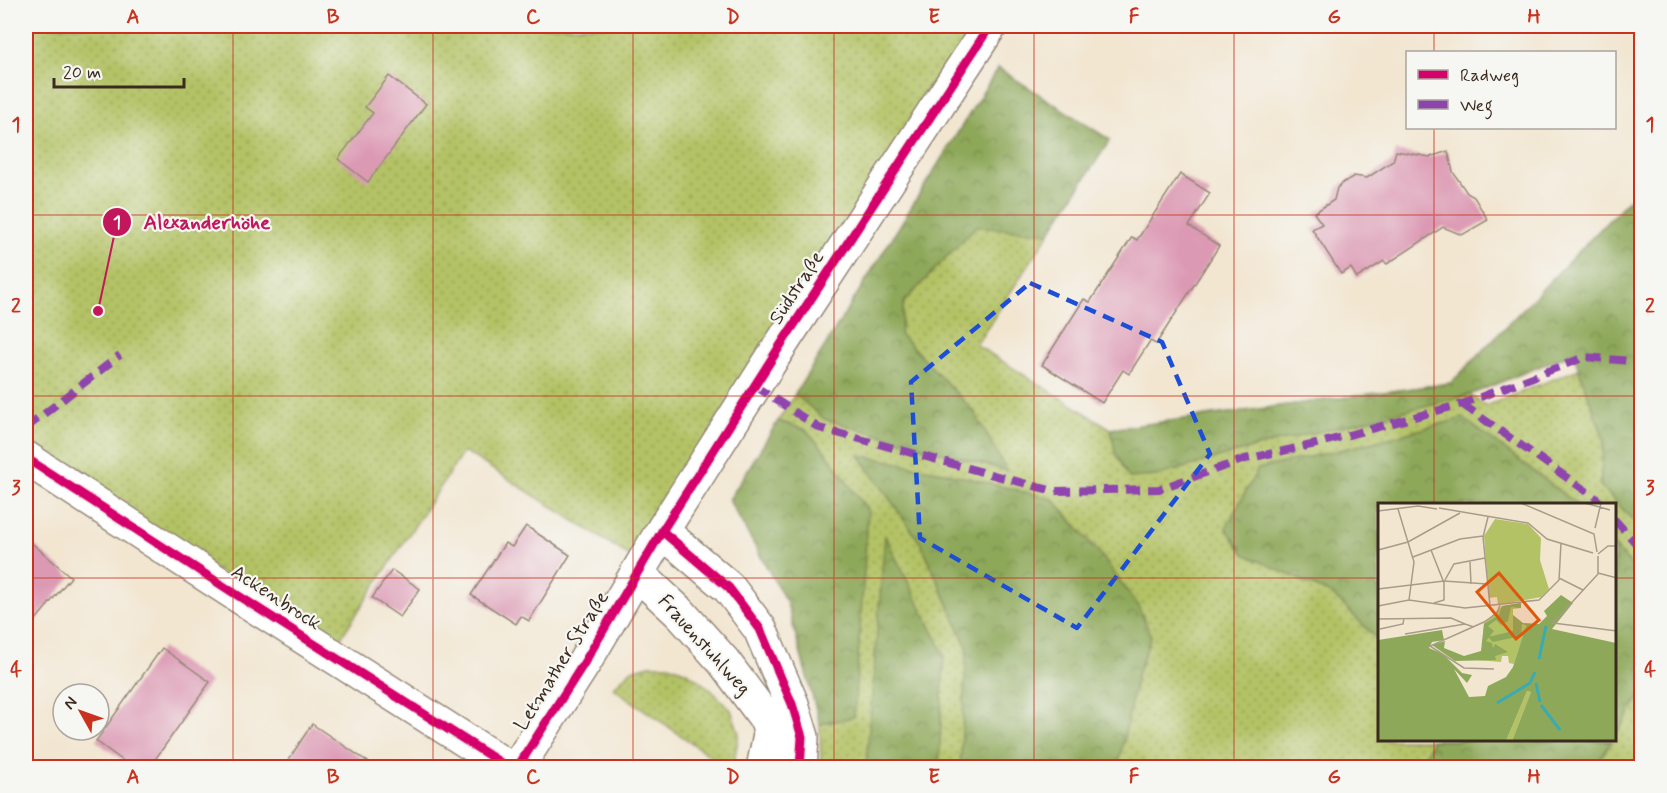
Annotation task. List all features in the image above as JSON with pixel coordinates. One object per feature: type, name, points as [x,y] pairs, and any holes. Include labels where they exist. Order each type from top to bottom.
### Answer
[{"type":"street","name":"Südstraße","points":[[637,573],[780,346],[990,26]]},
{"type":"street","name":"Ackenbrock","points":[[26,458],[509,768]]},
{"type":"street","name":"Frauenstuhlweg","points":[[662,531],[729,588],[760,628],[792,704],[802,736],[800,768]]},
{"type":"street","name":"Frauenstuhlweg","points":[[637,573],[681,614],[724,662],[767,720],[780,768]]},
{"type":"street","name":"Letmather Straße","points":[[517,768],[584,663],[637,573]]},
{"type":"lane","points":[[757,768],[767,720]]},
{"type":"highlighted area","points":[[1030,283],[1162,342],[1210,454],[1077,628],[920,538],[911,382]]},
{"type":"green space","points":[[26,26],[978,26],[639,562],[464,451],[334,648],[26,445]]},
{"type":"green space","points":[[998,68],[1110,140],[976,345],[1111,429],[1451,383],[1486,406],[1579,369],[1604,439],[1600,485],[1641,529],[1641,767],[821,767],[820,724],[787,603],[729,500]]},
{"type":"green space","points":[[998,68],[1110,140],[1049,233],[976,226],[904,302],[900,334],[975,413],[1007,471],[824,419],[795,394]]},
{"type":"green space","points":[[1641,187],[1641,529],[1600,485],[1604,439],[1573,353],[1469,395],[1248,449],[1156,476],[1129,478],[1115,452],[1111,429],[1451,383]]},
{"type":"green space","points":[[1463,418],[1575,503],[1378,503],[1378,640],[1333,595],[1244,554],[1226,528],[1258,469],[1370,443]]},
{"type":"green space","points":[[778,421],[806,430],[826,452],[868,511],[854,717],[820,724],[787,603],[729,500]]},
{"type":"green space","points":[[859,455],[947,473],[1053,499],[1101,555],[1138,606],[1151,636],[1137,675],[1118,767],[960,767],[967,647],[922,545]]},
{"type":"green space","points":[[885,536],[944,654],[939,767],[866,767]]},
{"type":"green space","points":[[1616,548],[1642,578],[1641,695],[1616,734]]},
{"type":"green space","points":[[650,665],[669,665],[687,672],[709,688],[731,710],[739,733],[733,767],[726,767],[613,688],[631,670]]},
{"type":"green space","points":[[1431,742],[1611,742],[1594,767],[1420,767]]},
{"type":"building","points":[[389,76],[426,104],[368,182],[338,159],[373,113],[365,107]]},
{"type":"building","points":[[1396,151],[1430,157],[1448,151],[1453,172],[1467,193],[1474,197],[1488,220],[1462,235],[1443,227],[1387,264],[1384,261],[1357,278],[1351,268],[1341,274],[1312,229],[1322,224],[1314,213],[1334,200],[1337,188],[1344,182],[1354,176],[1367,178],[1393,161]]},
{"type":"building","points":[[1180,174],[1210,193],[1189,226],[1219,246],[1156,344],[1150,341],[1129,374],[1123,370],[1102,403],[1042,365],[1084,299],[1090,302],[1132,237],[1137,240]]},
{"type":"building","points":[[526,526],[570,555],[529,621],[521,616],[516,624],[471,595],[505,543],[512,547]]},
{"type":"building","points":[[26,538],[71,577],[26,632]]},
{"type":"building","points":[[392,570],[420,589],[400,617],[372,598]]},
{"type":"building","points":[[162,648],[210,682],[149,768],[133,768],[97,742],[111,742],[111,720]]},
{"type":"building","points":[[312,724],[377,768],[283,768]]},
{"type":"marked path","points":[[26,428],[120,355]]},
{"type":"marked path","points":[[755,386],[819,428],[1053,491],[1159,489],[1245,459],[1316,444],[1462,404],[1585,357],[1642,362]]},
{"type":"marked path","points":[[1462,404],[1600,503]]},
{"type":"marked path","points":[[1616,521],[1642,550]]},
{"type":"cycle path","points":[[517,768],[584,663],[662,531],[780,346],[990,26]]},
{"type":"cycle path","points":[[26,458],[509,768]]},
{"type":"cycle path","points":[[662,531],[729,588],[760,629],[792,704],[802,737],[800,768]]},
{"type":"place","name":"Alexanderhöhe","points":[[98,311]]}]
